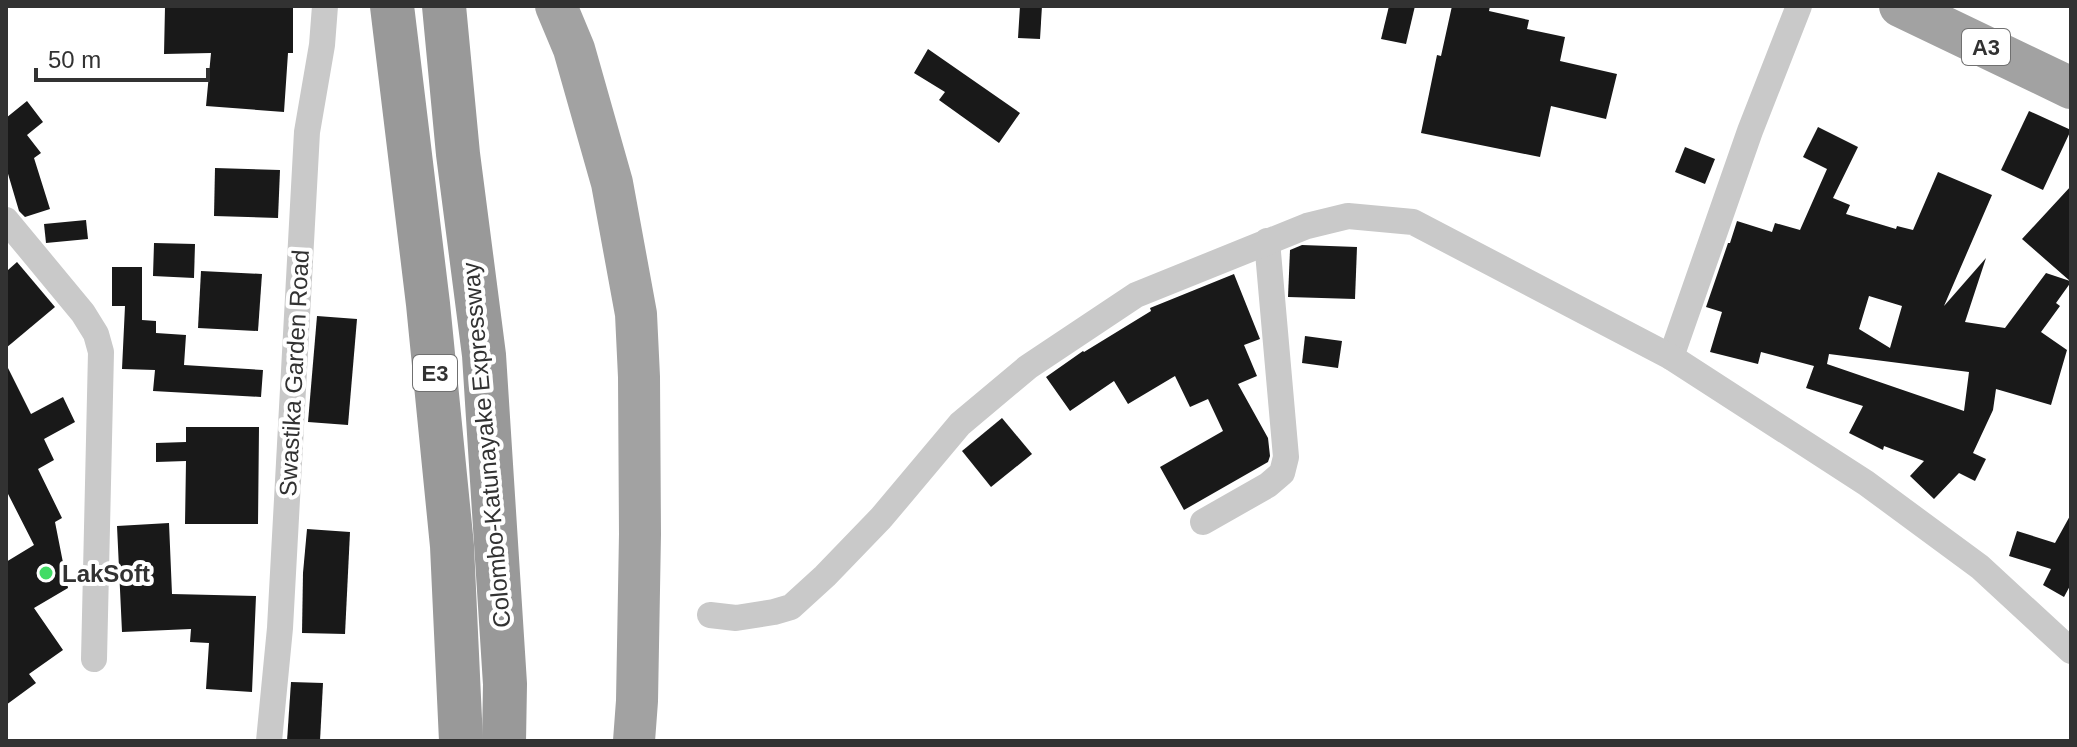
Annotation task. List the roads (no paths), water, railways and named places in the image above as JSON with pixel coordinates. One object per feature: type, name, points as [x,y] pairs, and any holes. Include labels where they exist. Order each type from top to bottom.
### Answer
[{"type":"highway","name":"Colombo-Katunayake Expressway","points":[[392,6],[428,304],[452,546],[461,741]]},
{"type":"highway","name":"Colombo-Katunayake Expressway","points":[[444,6],[458,154],[484,355],[505,684],[504,741]]},
{"type":"highway","name":"A3","points":[[1900,6],[2071,88]]},
{"type":"highway","points":[[556,12],[555,71],[583,172],[610,303],[615,376],[612,686],[605,741]]},
{"type":"highway","points":[[556,12],[574,49],[612,183],[636,314],[640,534],[634,741]]},
{"type":"street","name":"Swastika Garden Road","points":[[269,741],[280,628],[307,132],[322,45],[325,6]]},
{"type":"street","points":[[1671,357],[1750,131],[1799,6]]},
{"type":"street","points":[[710,615],[736,618],[791,607],[881,518],[960,424],[1028,367],[1136,295],[1307,226],[1348,216],[1413,222],[1671,357],[1866,483],[1980,567],[2071,651]]},
{"type":"street","points":[[6,220],[83,313],[96,334],[101,352],[94,659]]},
{"type":"street","points":[[1203,522],[1268,485],[1282,473],[1286,457],[1267,241]]},
{"type":"place","name":"LakSoft","points":[[46,573]]}]
